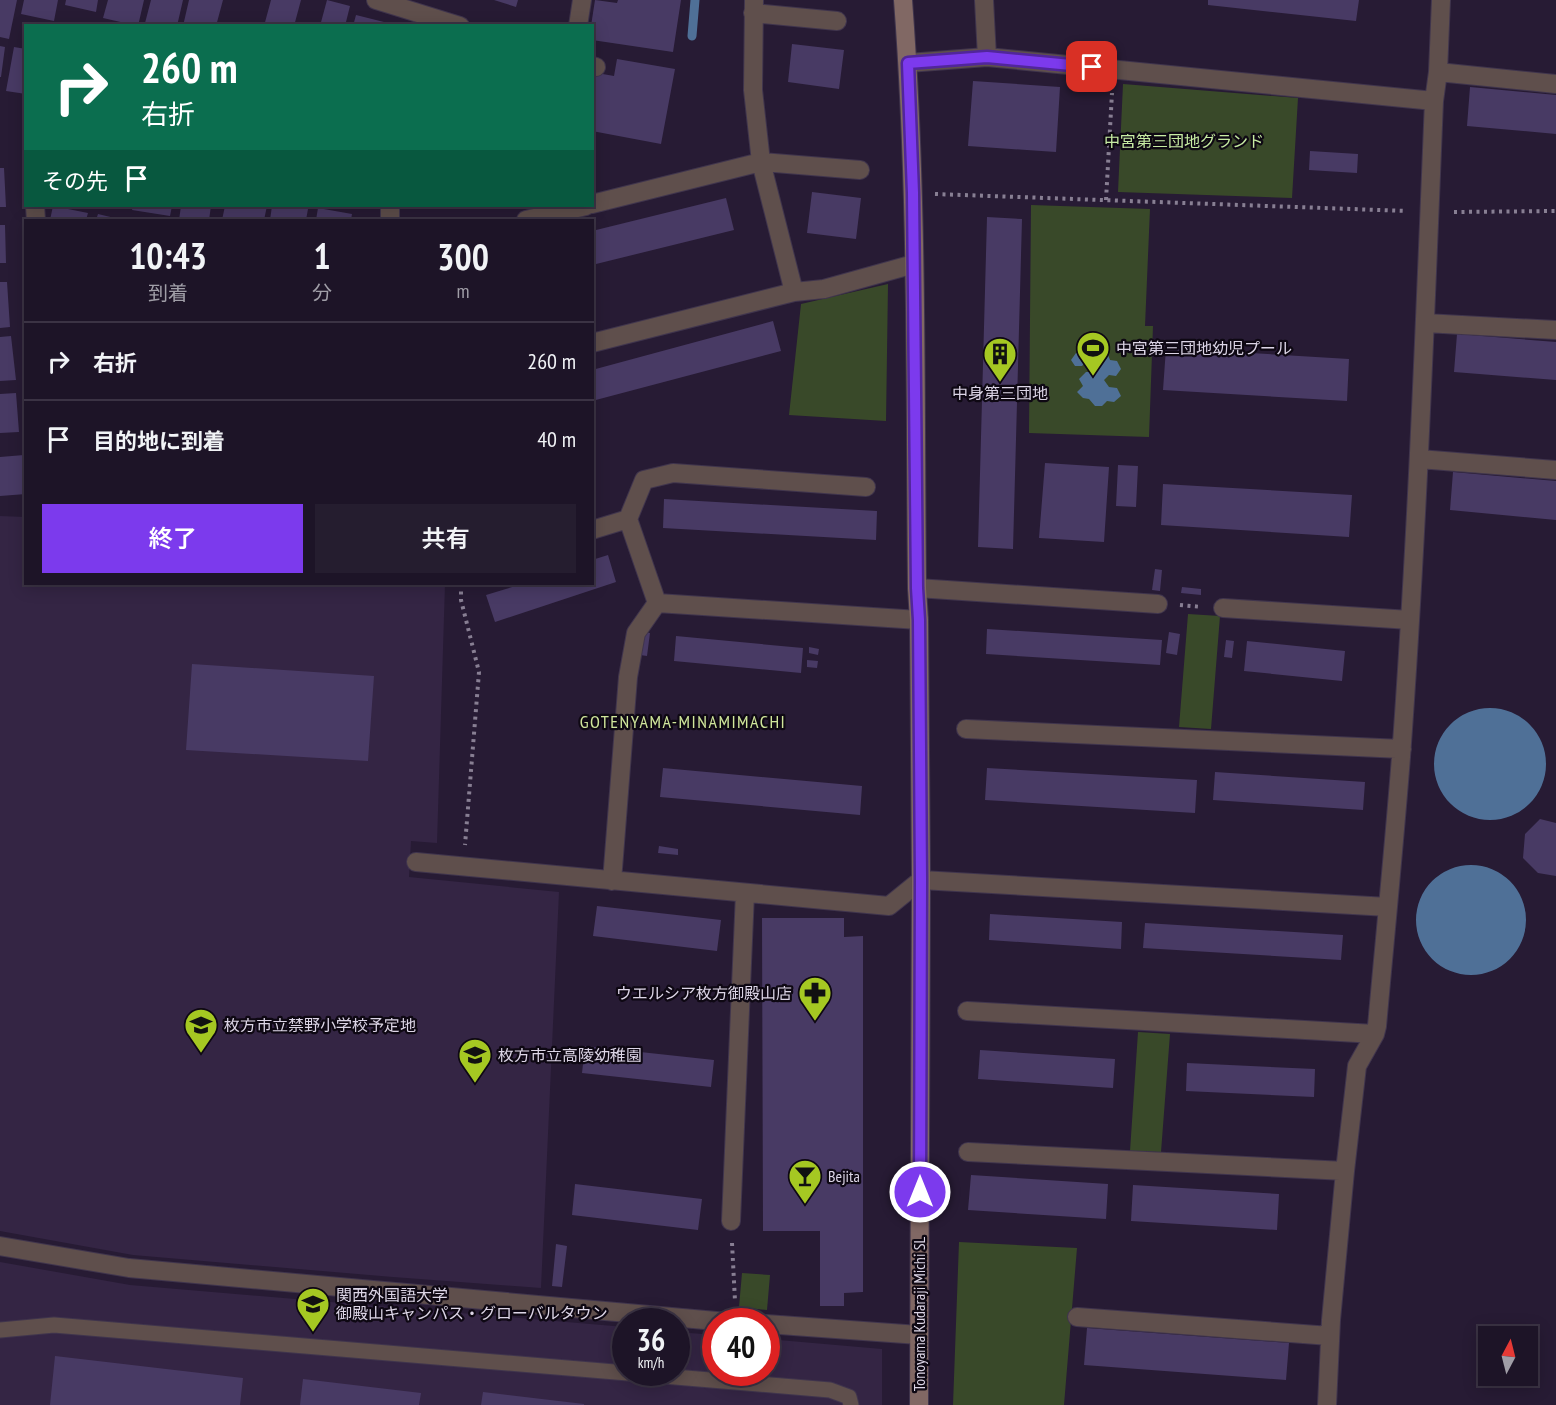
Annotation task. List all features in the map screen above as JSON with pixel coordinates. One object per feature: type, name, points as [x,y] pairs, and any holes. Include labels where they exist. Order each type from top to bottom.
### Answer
[{"type":"street","points":[[376,0],[454,24]]},
{"type":"street","points":[[578,24],[582,0]]},
{"type":"street","name":"Tonoyama Kudaraji Michi SL","points":[[903,0],[913,193],[919,620],[921,880],[919,1405]]},
{"type":"street","points":[[984,0],[987,57]]},
{"type":"street","points":[[1327,1405],[1330,1335],[1345,1171],[1357,1066],[1375,1034],[1401,749],[1419,459],[1434,101],[1438,72],[1441,0]]},
{"type":"street","points":[[794,292],[761,162],[753,90],[753,7],[837,21]]},
{"type":"street","points":[[908,63],[987,57],[1434,101]]},
{"type":"street","points":[[1438,72],[1556,84]]},
{"type":"street","points":[[594,204],[761,162],[860,170]]},
{"type":"street","points":[[530,219],[582,207]]},
{"type":"street","points":[[594,342],[794,292],[824,289],[914,264]]},
{"type":"street","points":[[1425,323],[1556,330]]},
{"type":"street","points":[[1419,459],[1556,470]]},
{"type":"street","points":[[657,603],[628,519],[644,480],[673,473],[866,487]]},
{"type":"street","points":[[594,529],[628,519]]},
{"type":"street","points":[[917,588],[1158,604]]},
{"type":"street","points":[[657,603],[919,620]]},
{"type":"street","points":[[612,881],[628,676],[636,633],[657,603]]},
{"type":"street","points":[[1223,608],[1410,620]]},
{"type":"street","points":[[966,729],[1401,749]]},
{"type":"street","points":[[416,862],[889,906],[921,880],[1388,907]]},
{"type":"street","points":[[731,1221],[746,893]]},
{"type":"street","points":[[967,1011],[1375,1034]]},
{"type":"street","points":[[968,1152],[1345,1171]]},
{"type":"street","points":[[0,1246],[129,1269],[702,1314]]},
{"type":"street","points":[[1077,1317],[1330,1335]]},
{"type":"street","points":[[780,1325],[919,1335]]},
{"type":"lane","points":[[0,1330],[54,1326],[830,1390],[849,1397],[851,1405]]},
{"type":"path","points":[[1106,200],[1113,69]]},
{"type":"path","points":[[913,193],[1430,212],[1556,212]]},
{"type":"path","points":[[461,585],[461,600],[479,672],[463,867]]},
{"type":"path","points":[[1158,604],[1223,608]]},
{"type":"path","points":[[731,1221],[731,1308]]},
{"type":"shaded area","name":"枚方市立禁野小学校予定地","points":[[0,516],[24,517],[24,585],[445,585],[437,843],[411,841],[409,877],[559,892],[541,1288],[133,1255],[0,1231]]},
{"type":"shaded area","name":"関西外国語大学 御殿山キャンパス・グローバルタウン","points":[[0,1262],[130,1285],[612,1326],[612,1386],[690,1386],[690,1333],[702,1334],[702,1386],[780,1386],[780,1340],[882,1349],[882,1405],[0,1405]]},
{"type":"green space","name":"中宮第三団地グランド","points":[[1123,84],[1298,98],[1292,198],[1118,192]]},
{"type":"green space","points":[[1031,205],[1150,209],[1145,326],[1153,326],[1149,437],[1029,433]]},
{"type":"green space","points":[[888,284],[886,421],[789,415],[801,304]]},
{"type":"green space","points":[[1188,614],[1220,616],[1211,729],[1179,727]]},
{"type":"green space","points":[[1138,1032],[1170,1034],[1161,1152],[1130,1151]]},
{"type":"green space","points":[[959,1242],[1077,1248],[1064,1405],[953,1405]]},
{"type":"green space","points":[[742,1273],[770,1275],[767,1308],[739,1307]]},
{"type":"water","name":"中宮第三団地幼児プール","points":[[1088,346],[1096,347],[1100,353],[1108,355],[1110,360],[1117,361],[1121,369],[1116,376],[1109,375],[1104,380],[1109,387],[1117,388],[1121,396],[1114,402],[1107,401],[1102,406],[1095,406],[1089,399],[1083,398],[1077,392],[1083,386],[1079,379],[1086,372],[1092,372],[1097,367],[1093,360],[1087,360],[1082,366],[1075,366],[1071,360],[1076,353],[1084,354]]},
{"type":"water","points":[[1490,708],[1511,713],[1529,725],[1541,743],[1546,764],[1541,785],[1529,803],[1511,815],[1490,820],[1469,815],[1451,803],[1439,785],[1434,764],[1439,743],[1451,725],[1469,713]]},
{"type":"water","points":[[1471,865],[1492,869],[1510,881],[1522,899],[1526,920],[1522,941],[1510,959],[1492,971],[1471,975],[1450,971],[1432,959],[1420,941],[1416,920],[1420,899],[1432,881],[1450,869]]},
{"type":"building","points":[[0,0],[17,0],[9,39],[0,37]]},
{"type":"building","points":[[24,0],[58,0],[54,21],[21,14]]},
{"type":"building","points":[[66,0],[98,0],[96,12],[65,5]]},
{"type":"building","points":[[108,0],[144,0],[138,24],[103,18]]},
{"type":"building","points":[[151,0],[183,0],[177,24],[145,23]]},
{"type":"building","points":[[189,0],[223,0],[217,24],[183,24]]},
{"type":"building","points":[[271,0],[301,0],[295,24],[265,24]]},
{"type":"building","points":[[327,0],[350,6],[346,24],[321,24]]},
{"type":"building","points":[[494,0],[518,0],[516,7]]},
{"type":"building","points":[[595,0],[617,3],[618,0],[681,0],[673,52],[594,40],[594,24],[591,24]]},
{"type":"building","points":[[1208,0],[1359,0],[1356,21],[1208,5]]},
{"type":"building","points":[[356,15],[384,22],[384,24],[354,24]]},
{"type":"building","points":[[792,44],[844,50],[839,89],[788,82]]},
{"type":"building","points":[[0,46],[5,47],[1,77],[0,77]]},
{"type":"building","points":[[14,47],[24,49],[24,94],[6,91]]},
{"type":"building","points":[[617,59],[675,69],[661,144],[594,131],[594,86],[597,73],[614,76]]},
{"type":"building","points":[[973,81],[1060,87],[1056,152],[968,146]]},
{"type":"building","points":[[1470,87],[1556,95],[1556,134],[1467,126]]},
{"type":"building","points":[[1310,151],[1358,154],[1357,173],[1309,170]]},
{"type":"building","points":[[0,168],[4,168],[6,207],[0,207]]},
{"type":"building","points":[[812,192],[861,198],[856,239],[807,233]]},
{"type":"building","points":[[726,198],[734,230],[594,265],[594,231]]},
{"type":"building","points":[[53,207],[88,213],[86,219],[50,219]]},
{"type":"building","points":[[133,207],[172,207],[170,216],[132,210]]},
{"type":"building","points":[[181,207],[211,207],[209,219],[179,219]]},
{"type":"building","points":[[225,207],[267,207],[264,219],[222,219]]},
{"type":"building","points":[[272,207],[308,209],[306,219],[270,219]]},
{"type":"building","points":[[318,208],[352,214],[351,219],[316,219]]},
{"type":"building","points":[[98,214],[119,219],[96,219]]},
{"type":"building","name":"中身第三団地","points":[[987,217],[1022,219],[1013,549],[978,547]]},
{"type":"building","points":[[0,225],[5,225],[6,263],[0,263]]},
{"type":"building","points":[[0,282],[7,282],[10,327],[0,328]]},
{"type":"building","points":[[773,321],[781,351],[594,400],[594,369]]},
{"type":"building","points":[[1457,334],[1556,342],[1556,380],[1454,372]]},
{"type":"building","points":[[11,336],[16,380],[0,381],[0,337]]},
{"type":"building","points":[[1166,348],[1349,359],[1347,401],[1163,390]]},
{"type":"building","points":[[16,393],[19,432],[0,433],[0,394]]},
{"type":"building","points":[[24,455],[24,494],[0,496],[0,457]]},
{"type":"building","points":[[1045,463],[1109,467],[1104,542],[1039,538]]},
{"type":"building","points":[[1118,465],[1138,466],[1136,507],[1116,506]]},
{"type":"building","points":[[1453,472],[1556,481],[1556,520],[1450,510]]},
{"type":"building","points":[[1163,484],[1352,495],[1349,537],[1161,525]]},
{"type":"building","points":[[664,499],[877,511],[876,540],[663,528]]},
{"type":"building","points":[[608,555],[616,582],[495,622],[486,595],[519,585],[594,585],[594,559]]},
{"type":"building","points":[[1155,569],[1162,570],[1160,591],[1152,590]]},
{"type":"building","points":[[1182,587],[1201,589],[1201,595],[1181,593]]},
{"type":"building","points":[[987,629],[1162,640],[1160,665],[986,654]]},
{"type":"building","points":[[642,632],[650,633],[647,656],[640,655]]},
{"type":"building","points":[[1169,632],[1180,634],[1177,655],[1166,653]]},
{"type":"building","points":[[676,636],[803,648],[801,673],[674,661]]},
{"type":"building","points":[[1226,640],[1234,641],[1232,658],[1224,657]]},
{"type":"building","points":[[1247,641],[1345,651],[1342,681],[1244,671]]},
{"type":"building","points":[[809,647],[819,649],[818,655],[809,653]]},
{"type":"building","points":[[807,660],[818,661],[817,668],[807,667]]},
{"type":"building","points":[[192,664],[374,676],[368,761],[186,750]]},
{"type":"building","points":[[663,768],[862,786],[860,815],[660,797]]},
{"type":"building","points":[[987,768],[1197,780],[1195,813],[985,800]]},
{"type":"building","points":[[1215,772],[1365,782],[1363,810],[1213,800]]},
{"type":"building","points":[[1540,819],[1556,823],[1556,876],[1538,873],[1523,858],[1525,834]]},
{"type":"building","points":[[659,846],[678,849],[678,855],[658,853]]},
{"type":"building","points":[[597,906],[721,920],[717,951],[593,936]]},
{"type":"building","points":[[990,914],[1122,922],[1121,949],[989,940]]},
{"type":"building","points":[[762,918],[844,918],[844,937],[863,936],[863,1292],[844,1293],[844,1306],[820,1306],[820,1231],[763,1231]]},
{"type":"building","points":[[1145,923],[1343,935],[1341,960],[1143,948]]},
{"type":"building","points":[[585,1046],[714,1060],[711,1087],[582,1073]]},
{"type":"building","points":[[980,1050],[1115,1059],[1113,1088],[978,1079]]},
{"type":"building","points":[[1187,1063],[1315,1069],[1314,1097],[1186,1091]]},
{"type":"building","points":[[971,1175],[1108,1184],[1106,1219],[968,1210]]},
{"type":"building","points":[[575,1184],[702,1199],[698,1230],[572,1215]]},
{"type":"building","points":[[1133,1185],[1279,1194],[1277,1230],[1131,1221]]},
{"type":"building","points":[[556,1244],[567,1246],[562,1287],[552,1286]]},
{"type":"building","points":[[1087,1328],[1289,1343],[1286,1380],[1084,1365]]},
{"type":"building","points":[[55,1356],[243,1378],[240,1405],[50,1405]]},
{"type":"building","points":[[303,1379],[421,1393],[419,1405],[300,1405]]},
{"type":"building","points":[[483,1392],[584,1404],[584,1405],[481,1405]]},
{"type":"waterway","points":[[692,36],[695,0]]},
{"type":"place","name":"中宮第三団地幼児プール","points":[[1093,377]]},
{"type":"place","name":"中身第三団地","points":[[1000,383]]},
{"type":"place","name":"ウエルシア枚方御殿山店","points":[[815,1022]]},
{"type":"place","name":"枚方市立禁野小学校予定地","points":[[201,1054]]},
{"type":"place","name":"枚方市立高陵幼稚園","points":[[475,1084]]},
{"type":"place","name":"Bejita","points":[[805,1205]]},
{"type":"place","name":"関西外国語大学 御殿山キャンパス・グローバルタウン","points":[[313,1333]]},
{"type":"district","name":"GOTENYAMA-MINAMIMACHI","points":[[683,721]]},
{"type":"route","points":[[920,1192],[919,620],[913,193],[908,63],[987,57],[1092,67]]}]
